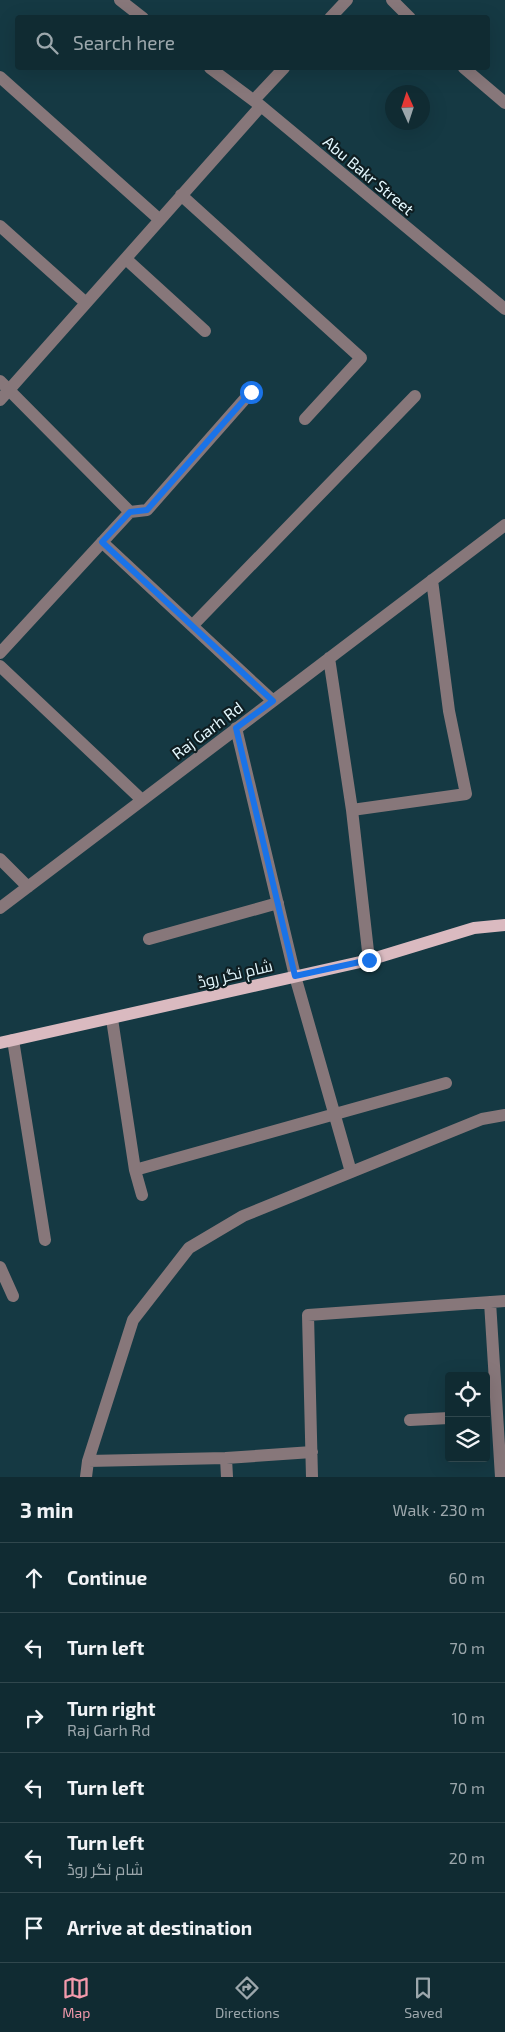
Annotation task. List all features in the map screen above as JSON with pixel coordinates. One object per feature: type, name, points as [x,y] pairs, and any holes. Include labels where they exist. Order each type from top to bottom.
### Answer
[{"type":"main road","name":"شام نگر روڈ","points":[[0,1043],[369,960],[474,928],[505,925]]},
{"type":"street","points":[[120,0],[139,15]]},
{"type":"street","points":[[333,15],[347,0]]},
{"type":"street","points":[[392,0],[407,15]]},
{"type":"street","name":"Abu Bakr Street","points":[[213,70],[257,103],[505,309]]},
{"type":"street","points":[[0,400],[4,386],[86,303],[160,220],[282,70]]},
{"type":"street","points":[[466,70],[505,103]]},
{"type":"street","points":[[0,77],[160,220]]},
{"type":"street","points":[[181,195],[361,358],[305,419]]},
{"type":"street","points":[[0,226],[86,303]]},
{"type":"street","points":[[126,258],[205,331]]},
{"type":"street","points":[[4,386],[130,512]]},
{"type":"street","points":[[0,653],[130,512],[147,510],[251,392]]},
{"type":"street","points":[[192,626],[415,396]]},
{"type":"street","name":"Raj Garh Rd","points":[[0,908],[505,525]]},
{"type":"street","points":[[102,542],[273,701]]},
{"type":"street","points":[[352,810],[466,794],[449,711],[432,580]]},
{"type":"street","points":[[329,658],[352,810],[369,960]]},
{"type":"street","points":[[0,666],[142,800]]},
{"type":"street","points":[[236,728],[295,976],[351,1172]]},
{"type":"street","points":[[0,859],[28,886]]},
{"type":"street","points":[[149,939],[278,903]]},
{"type":"street","points":[[112,1019],[135,1170],[142,1195]]},
{"type":"street","points":[[13,1040],[45,1240]]},
{"type":"street","points":[[135,1170],[446,1083]]},
{"type":"street","points":[[86,1477],[88,1462],[133,1320],[189,1248],[243,1216],[482,1119],[505,1115]]},
{"type":"street","points":[[0,1268],[13,1296]]},
{"type":"street","points":[[312,1477],[308,1315],[505,1301]]},
{"type":"street","points":[[490,1302],[501,1477]]},
{"type":"street","points":[[410,1420],[445,1418]]},
{"type":"street","points":[[88,1462],[226,1458],[312,1452]]},
{"type":"street","points":[[226,1458],[227,1477]]},
{"type":"route","points":[[251,392],[147,510],[130,512],[102,542],[273,701],[236,728],[295,976],[369,960]]}]
